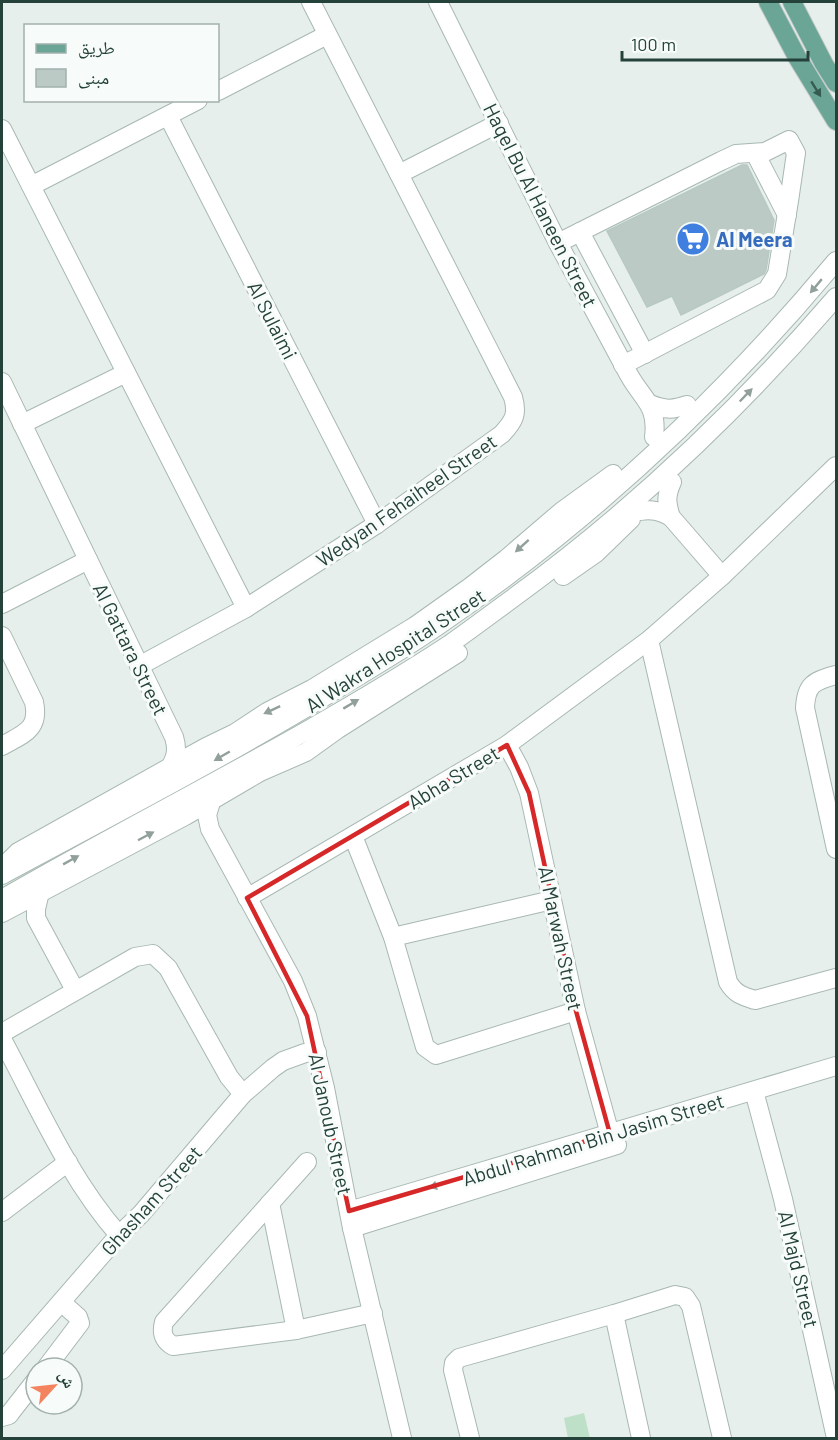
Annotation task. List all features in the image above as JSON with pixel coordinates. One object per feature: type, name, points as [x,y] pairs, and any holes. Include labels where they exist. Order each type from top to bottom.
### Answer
[{"type":"main road","points":[[768,2],[796,57],[837,121]]},
{"type":"main road","points":[[792,2],[819,55],[837,83]]},
{"type":"street","name":"Wedyan Fehaiheel Street","points":[[139,666],[246,608],[377,524],[502,434],[514,417],[516,406],[513,397],[311,2]]},
{"type":"street","name":"Haqel Bu Al Haneen Street","points":[[438,2],[558,243],[623,365],[650,404],[656,426],[654,437]]},
{"type":"street","points":[[219,90],[327,34]]},
{"type":"street","points":[[31,186],[194,102]]},
{"type":"street","name":"Al Sulaimi","points":[[168,116],[377,524]]},
{"type":"street","points":[[399,174],[499,123]]},
{"type":"street","points":[[2,129],[246,608]]},
{"type":"street","points":[[558,243],[736,154],[765,152],[789,140],[796,153],[777,274],[767,290],[623,365]]},
{"type":"street","points":[[755,153],[787,215]]},
{"type":"street","points":[[580,232],[645,354]]},
{"type":"street","name":"Al Wakra Hospital Street","points":[[2,875],[199,769],[304,709],[441,624],[538,553],[641,465],[746,363],[796,310],[837,261]]},
{"type":"street","name":"Al Wakra Hospital Street","points":[[3,907],[314,727],[452,642],[550,571],[657,483],[801,338],[837,297]]},
{"type":"street","name":"Al Wakra Hospital Street","points":[[2,868],[18,852],[206,747],[236,733],[267,712],[312,689],[415,626],[470,587],[562,511],[605,481],[709,384],[723,373],[746,363]]},
{"type":"street","points":[[22,424],[126,373]]},
{"type":"street","name":"Al Gattara Street","points":[[2,382],[174,737],[177,751],[168,770]]},
{"type":"street","points":[[650,404],[662,409],[675,410],[687,405]]},
{"type":"street","name":"Al Wakra Hospital Street","points":[[3,907],[40,892],[211,802],[260,772],[306,752],[338,729],[452,657],[596,553],[694,461],[705,437]]},
{"type":"street","name":"Abha Street","points":[[248,898],[507,745],[649,640],[833,477]]},
{"type":"street","points":[[672,482],[667,493],[667,506],[671,517],[722,576]]},
{"type":"street","points":[[640,511],[651,509],[671,517]]},
{"type":"street","points":[[538,553],[562,511]]},
{"type":"street","points":[[590,540],[619,530]]},
{"type":"street","name":"Al Gattara Street","points":[[2,604],[88,560]]},
{"type":"street","points":[[2,636],[34,702],[36,712],[35,722],[28,730],[2,746]]},
{"type":"street","points":[[649,640],[728,982],[734,992],[755,1000],[837,978]]},
{"type":"street","points":[[837,675],[812,685],[805,698],[805,708],[833,820],[837,849]]},
{"type":"street","points":[[282,761],[300,747],[314,727]]},
{"type":"street","points":[[236,733],[267,730]]},
{"type":"street","name":"Al Gattara Street","points":[[174,737],[192,747],[206,747]]},
{"type":"street","name":"Al Marwah Street","points":[[507,745],[529,793],[576,1011],[612,1140]]},
{"type":"street","points":[[210,829],[207,815],[211,802]]},
{"type":"street","points":[[185,816],[199,820],[210,829]]},
{"type":"street","name":"Al Janoub Street","points":[[210,829],[293,981],[300,998],[317,1052],[351,1219],[402,1438]]},
{"type":"street","points":[[353,836],[393,937],[425,1047],[436,1055],[576,1011]]},
{"type":"street","points":[[40,892],[36,918],[75,990]]},
{"type":"street","points":[[393,937],[552,900]]},
{"type":"street","points":[[3,907],[27,913],[36,918]]},
{"type":"street","points":[[2,1033],[135,957],[153,954],[168,968],[229,1077],[243,1094]]},
{"type":"street","points":[[2,1039],[68,1162],[105,1219],[119,1235]]},
{"type":"street","name":"Ghasham Street","points":[[2,1370],[119,1235],[141,1214],[243,1094],[283,1061],[294,1056],[317,1052]]},
{"type":"street","name":"Abdul Rahman Bin Jasim Street","points":[[351,1219],[756,1096],[837,1066]]},
{"type":"street","name":"Abdul Rahman Bin Jasim Street","points":[[756,1096],[837,1078]]},
{"type":"street","name":"Al Majd Street","points":[[756,1096],[783,1199],[837,1438]]},
{"type":"street","points":[[2,1212],[68,1162]]},
{"type":"street","points":[[307,1162],[164,1322],[163,1338],[173,1346],[296,1330],[373,1313]]},
{"type":"street","points":[[270,1203],[296,1330]]},
{"type":"street","points":[[470,1438],[453,1370],[454,1363],[459,1358],[675,1295],[685,1297],[691,1306],[722,1438]]},
{"type":"street","points":[[55,1356],[80,1323],[78,1317],[62,1302]]},
{"type":"street","points":[[614,1314],[641,1438]]},
{"type":"street","points":[[2,1417],[9,1415],[24,1396]]},
{"type":"highlighted area","points":[[507,745],[529,793],[576,1011],[610,1134],[349,1211],[307,1016],[247,898]]},
{"type":"green space","points":[[584,1413],[590,1438],[568,1438],[564,1418]]},
{"type":"building","name":"Al Meera","points":[[742,165],[747,165],[774,220],[764,274],[681,315],[672,296],[647,307],[607,231]]},
{"type":"place","name":"Al Meera","points":[[693,239]]}]
